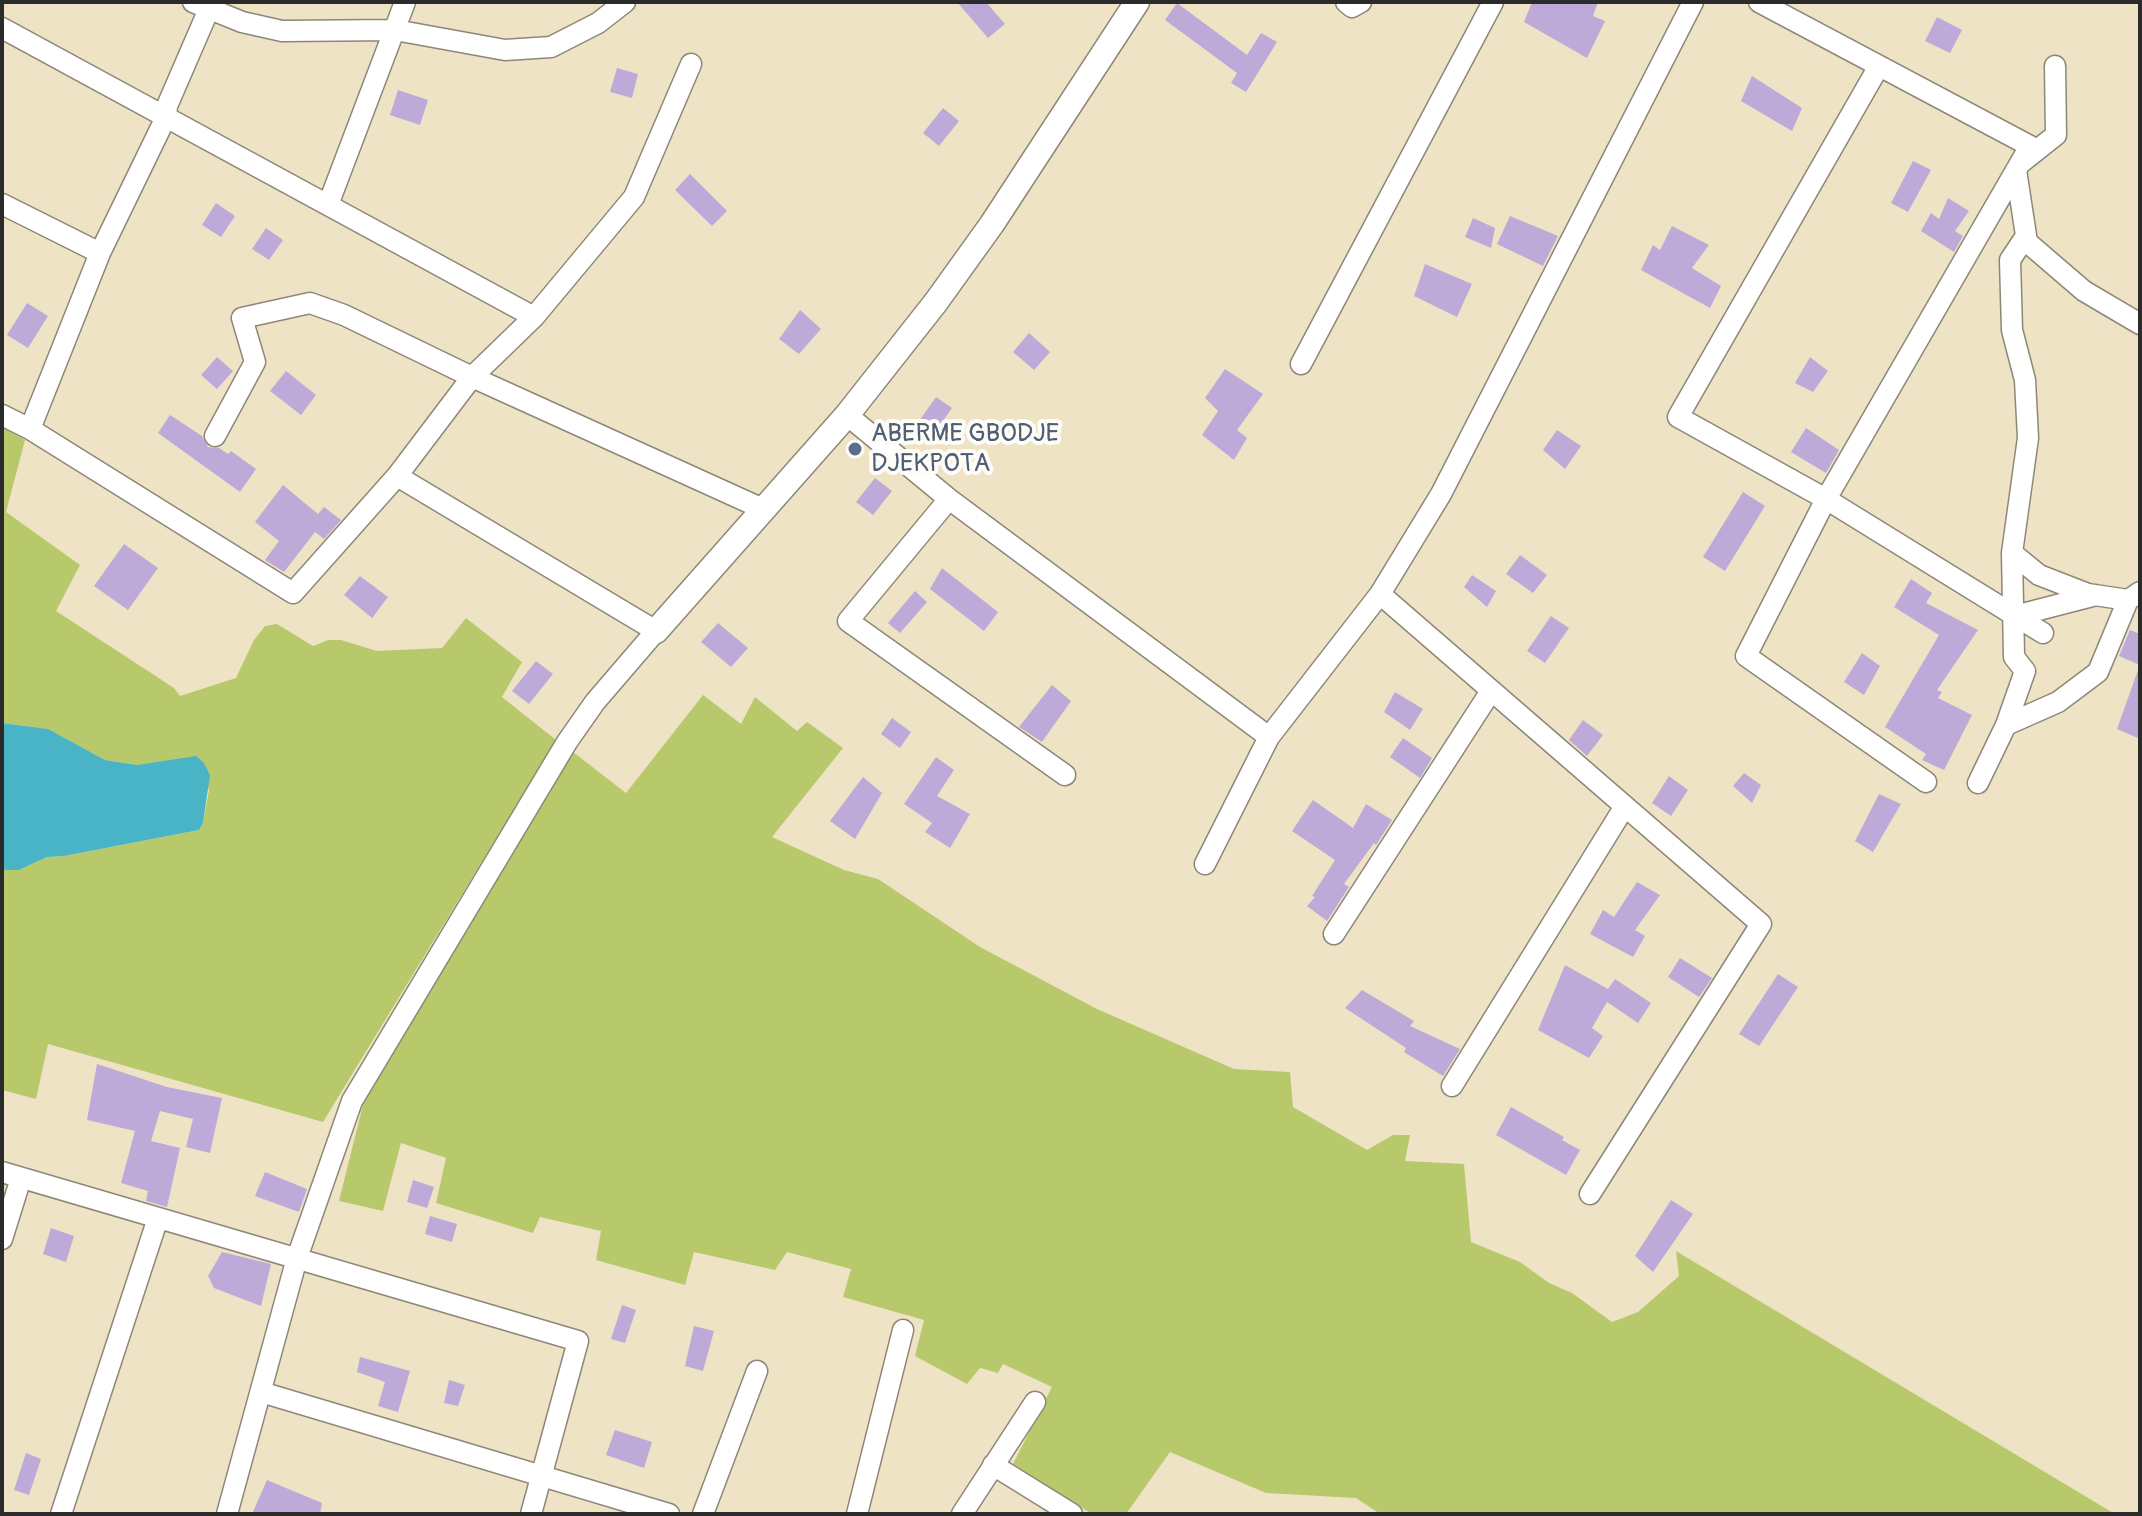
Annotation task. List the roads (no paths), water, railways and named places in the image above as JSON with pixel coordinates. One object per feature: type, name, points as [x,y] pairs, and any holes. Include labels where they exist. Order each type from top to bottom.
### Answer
[{"type":"street","points":[[328,205],[405,2]]},
{"type":"street","points":[[30,429],[100,253],[166,117],[167,106],[204,5],[242,22],[282,31],[395,30],[505,50],[551,47],[598,23],[625,2]]},
{"type":"street","points":[[227,1514],[297,1258],[347,1115],[367,1074],[567,742],[595,702],[847,415],[936,302],[992,224],[1137,2]]},
{"type":"street","points":[[1346,2],[1352,7],[1361,2]]},
{"type":"street","points":[[1301,364],[1493,2]]},
{"type":"street","points":[[1205,864],[1269,737],[1380,594],[1441,494],[1693,2]]},
{"type":"street","points":[[1759,2],[2030,146],[1826,499],[1746,656],[1926,782]]},
{"type":"street","points":[[2,28],[534,317]]},
{"type":"street","points":[[2,415],[30,429],[293,593],[397,476],[472,377],[534,317],[634,197],[691,64]]},
{"type":"street","points":[[1879,66],[1678,417],[1826,499],[2043,633]]},
{"type":"street","points":[[2017,167],[2056,135],[2055,66]]},
{"type":"street","points":[[2017,167],[2027,242],[2084,291],[2140,324]]},
{"type":"street","points":[[2,204],[100,253]]},
{"type":"street","points":[[1978,783],[2006,725],[2025,671],[2014,657],[2012,553],[2028,438],[2025,380],[2012,330],[2010,260],[2026,236]]},
{"type":"street","points":[[215,436],[255,362],[242,318],[310,303],[344,315],[472,377],[763,509]]},
{"type":"street","points":[[847,415],[949,499],[1269,737]]},
{"type":"street","points":[[397,476],[656,631]]},
{"type":"street","points":[[949,499],[848,621],[1065,775]]},
{"type":"street","points":[[2012,553],[2039,575],[2096,595]]},
{"type":"street","points":[[1380,594],[1761,924],[1590,1194]]},
{"type":"street","points":[[2006,725],[2058,702],[2098,672],[2134,596],[2096,595],[2015,616]]},
{"type":"street","points":[[1334,934],[1491,691]]},
{"type":"street","points":[[1452,1086],[1625,806]]},
{"type":"street","points":[[2,1239],[12,1175],[578,1341],[531,1514]]},
{"type":"street","points":[[61,1514],[158,1218]]},
{"type":"street","points":[[857,1514],[903,1330]]},
{"type":"street","points":[[703,1514],[757,1371]]},
{"type":"street","points":[[261,1392],[669,1514]]},
{"type":"street","points":[[962,1514],[1035,1402]]},
{"type":"street","points":[[993,1465],[1072,1514]]},
{"type":"water","points":[[2,723],[48,729],[105,760],[137,765],[196,756],[210,775],[203,823],[199,830],[47,857],[19,870],[2,870]]},
{"type":"place","name":"ABERME GBODJE DJEKPOTA","points":[[855,449]]}]
